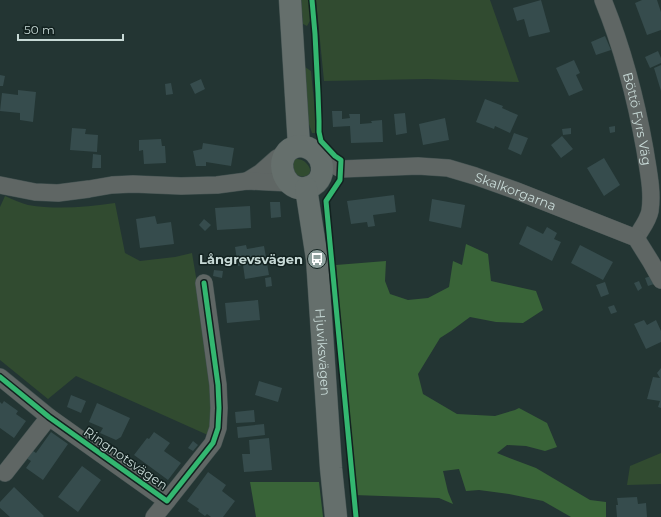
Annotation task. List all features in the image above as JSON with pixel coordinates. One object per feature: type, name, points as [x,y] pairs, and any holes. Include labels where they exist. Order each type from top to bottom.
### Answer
[{"type":"main road","name":"Hjuviksvägen","points":[[290,0],[292,150],[282,160],[282,167],[283,172],[304,184]]},
{"type":"main road","points":[[292,150],[304,146],[310,148],[318,156]]},
{"type":"main road","name":"Hjuviksvägen","points":[[304,184],[321,176],[321,161],[318,156]]},
{"type":"main road","name":"Hjuviksvägen","points":[[304,184],[317,259],[331,468],[336,517]]},
{"type":"street","name":"Böttö Fyrs Väg","points":[[603,0],[620,44],[638,110],[651,186],[648,218],[636,238]]},
{"type":"street","points":[[247,181],[260,173],[277,158],[292,150]]},
{"type":"street","points":[[318,156],[341,169]]},
{"type":"street","name":"Skalkorgarna","points":[[304,184],[335,176],[341,169],[418,166],[448,168],[523,193],[636,238]]},
{"type":"street","points":[[0,185],[35,192],[58,193],[119,184],[181,186],[217,185],[247,181],[304,184]]},
{"type":"street","points":[[636,238],[661,280]]},
{"type":"street","name":"Ringnotsvägen","points":[[154,517],[213,443],[218,428],[218,385],[204,283]]},
{"type":"street","name":"Ringnotsvägen","points":[[0,377],[49,417],[167,501]]},
{"type":"street","points":[[5,473],[49,417]]},
{"type":"green space","points":[[301,0],[309,0],[311,19],[307,26],[303,24]]},
{"type":"green space","points":[[316,0],[490,0],[519,82],[427,79],[324,81]]},
{"type":"green space","points":[[305,67],[311,71],[317,133],[312,133],[305,112]]},
{"type":"green space","points":[[295,159],[302,160],[306,163],[310,168],[309,174],[303,177],[294,171],[292,162]]},
{"type":"green space","points":[[5,196],[28,205],[39,207],[83,207],[115,203],[125,253],[140,261],[175,257],[192,253],[213,379],[210,436],[76,376],[48,399],[0,360],[0,207]]},
{"type":"green space","points":[[466,244],[488,254],[491,281],[536,291],[543,310],[523,323],[496,322],[470,317],[440,338],[418,374],[423,394],[457,414],[495,416],[519,408],[547,423],[557,447],[545,451],[526,446],[507,445],[497,453],[536,468],[590,500],[606,502],[606,517],[571,517],[543,501],[479,490],[466,491],[459,469],[443,471],[448,492],[453,504],[439,498],[354,495],[336,265],[386,261],[385,281],[390,294],[408,300],[428,298],[449,287],[453,261],[462,265]]},
{"type":"green space","points":[[661,453],[661,484],[627,485],[630,466]]},
{"type":"green space","points":[[250,482],[319,482],[323,517],[256,517]]},
{"type":"building","points":[[541,0],[550,32],[529,37],[524,19],[517,21],[513,8]]},
{"type":"building","points":[[642,0],[657,0],[661,12],[661,30],[647,35],[635,3]]},
{"type":"building","points":[[605,36],[611,50],[596,55],[591,42]]},
{"type":"building","points":[[658,51],[661,58],[661,63],[650,68],[645,57]]},
{"type":"building","points":[[574,60],[580,73],[576,75],[583,90],[569,96],[556,68]]},
{"type":"building","points":[[661,65],[661,91],[654,68]]},
{"type":"building","points":[[0,75],[5,76],[3,86],[0,86]]},
{"type":"building","points":[[201,79],[205,89],[195,94],[190,84]]},
{"type":"building","points":[[171,83],[173,94],[166,95],[165,84]]},
{"type":"building","points":[[18,90],[36,92],[33,122],[20,120],[20,113],[0,111],[2,93],[18,95]]},
{"type":"building","points":[[485,99],[503,106],[502,108],[518,115],[510,133],[495,126],[494,129],[476,122]]},
{"type":"building","points":[[332,111],[342,111],[342,119],[350,118],[349,114],[360,114],[360,124],[382,120],[383,142],[351,143],[350,126],[333,127]]},
{"type":"building","points":[[405,113],[407,133],[396,135],[394,114]]},
{"type":"building","points":[[445,118],[449,140],[423,145],[419,124]]},
{"type":"building","points":[[615,126],[615,132],[610,133],[609,127]]},
{"type":"building","points":[[72,128],[86,129],[85,134],[98,135],[97,152],[70,150]]},
{"type":"building","points":[[571,128],[571,134],[563,135],[562,129]]},
{"type":"building","points":[[514,133],[528,138],[521,155],[508,149]]},
{"type":"building","points":[[562,136],[573,149],[561,158],[551,145]]},
{"type":"building","points":[[161,139],[162,146],[165,146],[166,163],[144,164],[143,150],[139,151],[139,140]]},
{"type":"building","points":[[203,143],[234,148],[231,166],[206,162],[206,166],[196,166],[193,151],[202,149]]},
{"type":"building","points":[[93,154],[101,155],[101,168],[92,168]]},
{"type":"building","points":[[604,158],[620,185],[604,196],[587,168]]},
{"type":"building","points":[[394,195],[396,212],[373,215],[375,226],[368,227],[367,222],[351,224],[347,201]]},
{"type":"building","points":[[432,199],[465,205],[461,228],[429,221]]},
{"type":"building","points":[[270,202],[280,202],[281,217],[271,218]]},
{"type":"building","points":[[250,206],[251,228],[217,230],[215,208]]},
{"type":"building","points":[[155,216],[157,224],[171,222],[174,244],[140,248],[136,219]]},
{"type":"building","points":[[204,219],[211,225],[205,231],[199,225]]},
{"type":"building","points":[[527,226],[543,234],[547,227],[557,233],[554,239],[561,242],[552,261],[519,244]]},
{"type":"building","points":[[246,245],[247,249],[264,246],[269,275],[245,279],[243,265],[238,266],[235,247]]},
{"type":"building","points":[[580,245],[613,262],[603,280],[571,263]]},
{"type":"building","points":[[214,270],[223,271],[222,278],[213,276]]},
{"type":"building","points":[[651,276],[654,284],[648,286],[645,278]]},
{"type":"building","points":[[271,277],[272,286],[266,287],[265,278]]},
{"type":"building","points":[[639,281],[642,288],[638,291],[634,283]]},
{"type":"building","points":[[605,282],[609,294],[601,297],[596,285]]},
{"type":"building","points":[[258,300],[260,320],[227,323],[225,303]]},
{"type":"building","points":[[614,305],[617,312],[611,314],[608,307]]},
{"type":"building","points":[[644,320],[647,325],[656,320],[661,331],[661,342],[646,349],[634,324]]},
{"type":"building","points":[[661,368],[661,408],[658,407],[660,401],[647,399],[653,377],[660,378],[657,373]]},
{"type":"building","points":[[259,381],[282,388],[278,402],[255,395]]},
{"type":"building","points":[[71,395],[86,401],[81,413],[67,407]]},
{"type":"building","points":[[4,401],[18,411],[16,414],[26,421],[14,438],[0,428],[0,402],[2,404]]},
{"type":"building","points":[[97,403],[130,418],[121,437],[116,440],[100,433],[103,428],[89,422]]},
{"type":"building","points":[[254,410],[255,422],[236,423],[235,412]]},
{"type":"building","points":[[264,424],[265,435],[238,438],[237,427]]},
{"type":"building","points":[[51,432],[68,444],[43,480],[26,468],[31,461],[26,458],[32,450],[36,453]]},
{"type":"building","points":[[154,432],[170,443],[164,451],[181,463],[168,480],[134,455],[147,438],[149,439]]},
{"type":"building","points":[[269,438],[272,470],[244,472],[242,454],[250,454],[249,440]]},
{"type":"building","points":[[193,441],[198,445],[193,451],[188,448]]},
{"type":"building","points":[[82,466],[101,480],[78,512],[58,497]]},
{"type":"building","points":[[208,472],[226,485],[222,491],[235,501],[223,517],[211,517],[207,514],[205,516],[198,511],[199,509],[187,501]]},
{"type":"building","points":[[14,487],[44,516],[43,517],[10,517],[0,508],[0,502]]},
{"type":"building","points":[[637,497],[638,504],[646,503],[647,517],[617,517],[617,498]]},
{"type":"cycle path","points":[[312,0],[319,132],[321,141],[335,156],[341,160],[340,180],[326,201],[356,517]]},
{"type":"cycle path","points":[[0,377],[49,417],[167,501],[213,443],[218,428],[218,385],[204,283]]},
{"type":"place","name":"Långrevsvägen","points":[[317,259]]}]
